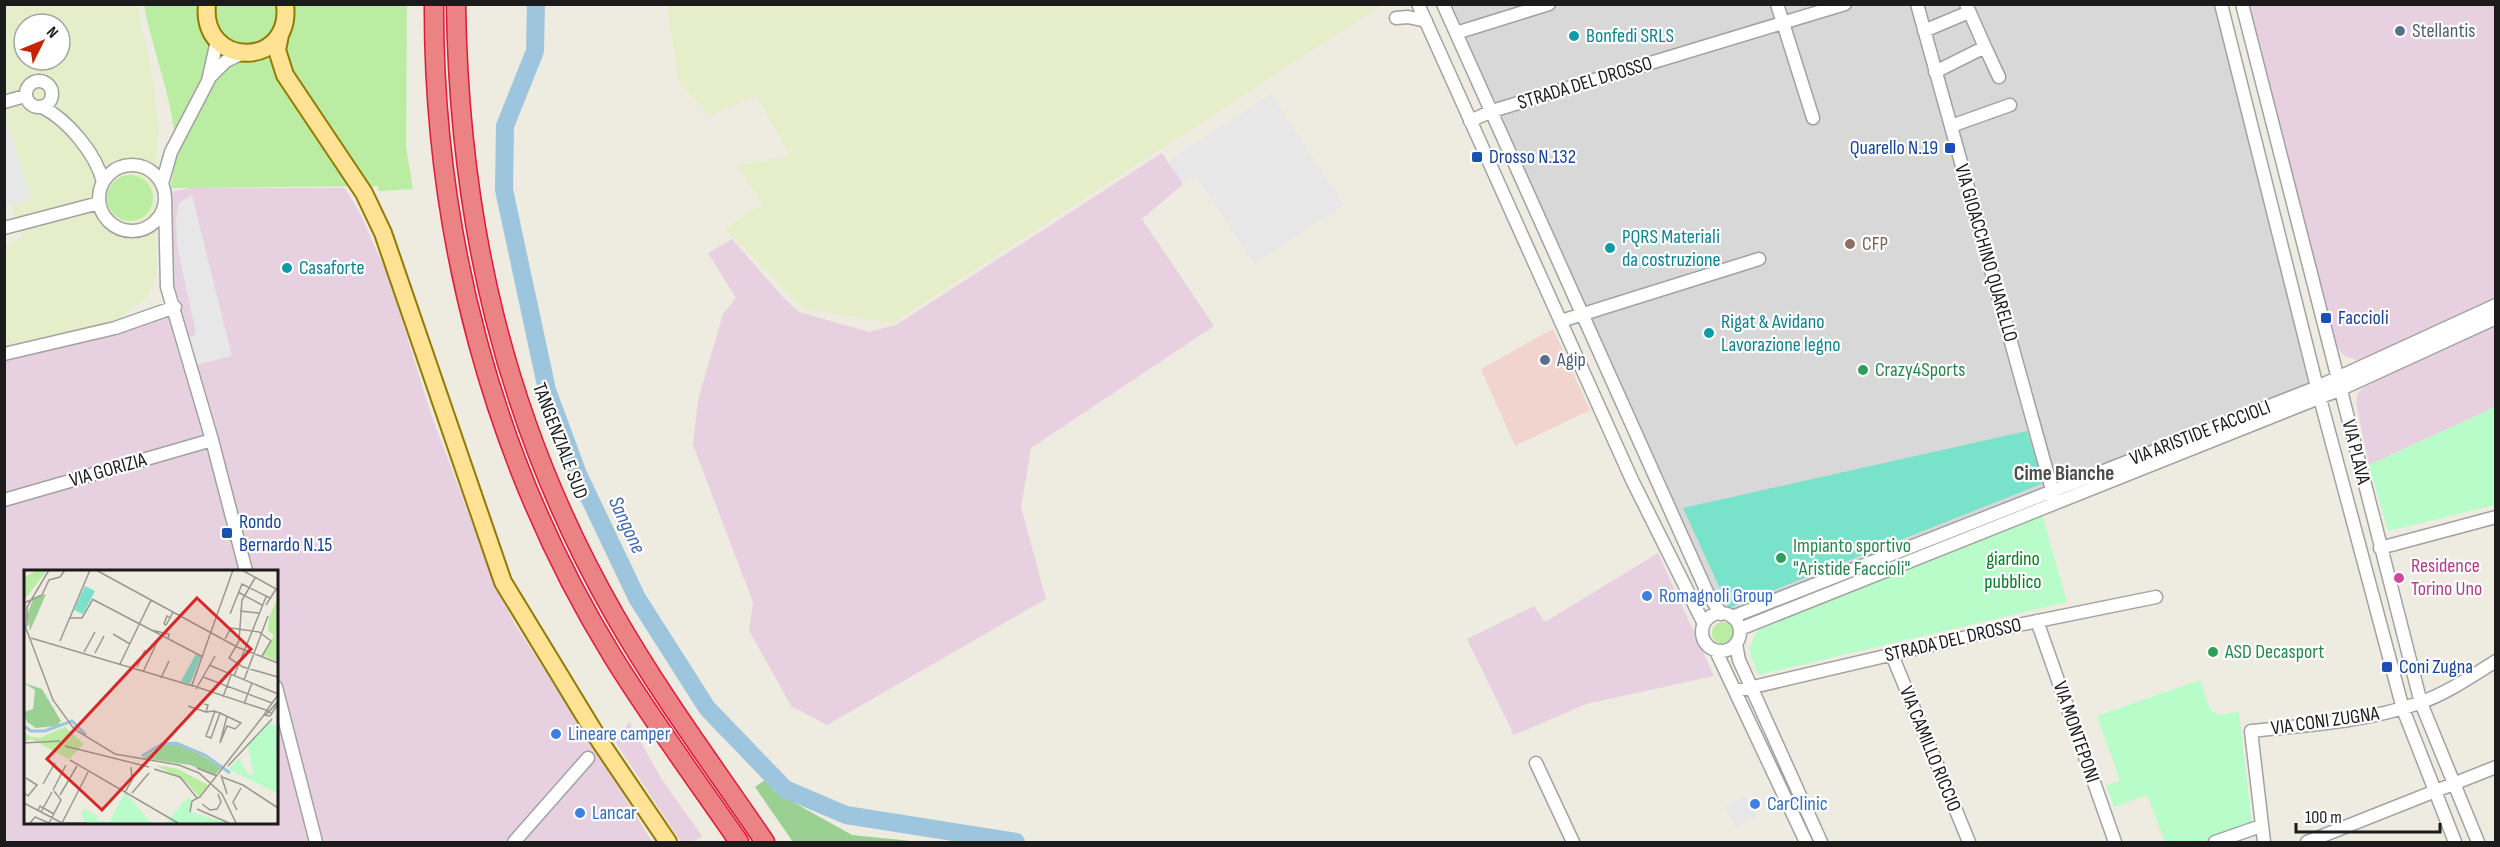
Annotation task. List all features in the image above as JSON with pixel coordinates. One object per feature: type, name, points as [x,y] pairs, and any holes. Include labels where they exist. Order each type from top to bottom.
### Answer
[{"type":"highway","points":[[434,4],[439,127],[458,259],[489,383],[550,539],[597,628],[642,702],[739,843]]},
{"type":"highway","name":"TANGENZIALE SUD","points":[[456,4],[461,129],[476,238],[506,362],[530,433],[568,526],[613,613],[663,693],[765,843]]},
{"type":"main road","points":[[207,4],[207,20],[217,41],[234,51],[246,53],[285,75]]},
{"type":"main road","points":[[285,4],[286,16],[277,50],[285,75],[376,216],[503,582],[601,743],[668,843]]},
{"type":"main road","points":[[246,53],[264,49],[280,35]]},
{"type":"street","points":[[1406,4],[1396,18],[1408,16],[1425,21]]},
{"type":"street","points":[[1418,4],[1632,480],[1704,624],[1704,640],[1716,651],[1806,843]]},
{"type":"street","name":"STRADA DEL DROSSO","points":[[1443,4],[1707,592],[1726,615]]},
{"type":"street","points":[[1456,33],[1549,4]]},
{"type":"street","points":[[1777,4],[1812,118]]},
{"type":"street","name":"STRADA DEL DROSSO","points":[[1470,121],[1491,111],[1783,25],[1845,4]]},
{"type":"street","name":"VIA GIOACCHINO QUARELLO","points":[[1917,4],[2054,496]]},
{"type":"street","name":"VIA PLAVA","points":[[2222,4],[2319,392],[2403,709],[2455,843]]},
{"type":"street","name":"VIA PLAVA","points":[[2242,4],[2421,703],[2478,843]]},
{"type":"street","points":[[1924,31],[1968,8],[2000,77]]},
{"type":"street","points":[[2231,41],[2250,35]]},
{"type":"street","points":[[208,81],[217,41]]},
{"type":"street","points":[[1935,72],[1985,47]]},
{"type":"street","points":[[162,184],[171,152],[208,81],[226,61],[246,53]]},
{"type":"street","points":[[2235,60],[2254,55]]},
{"type":"street","points":[[42,107],[52,99],[52,90],[46,83],[38,80],[30,84],[26,96],[30,104],[42,107],[58,117],[94,160],[103,182],[99,203],[109,221],[127,230],[138,230],[156,221],[165,199]]},
{"type":"street","points":[[4,102],[26,96]]},
{"type":"street","points":[[1951,126],[2010,105]]},
{"type":"street","points":[[103,182],[117,168],[137,165],[155,174],[162,184],[165,199],[167,287],[175,307],[246,570]]},
{"type":"street","points":[[4,228],[99,203]]},
{"type":"street","points":[[1561,321],[1759,259]]},
{"type":"street","name":"VIA ARISTIDE FACCIOLI","points":[[2338,384],[2496,304]]},
{"type":"street","points":[[4,354],[115,328],[175,307]]},
{"type":"street","name":"VIA ARISTIDE FACCIOLI","points":[[1726,615],[2054,496],[2319,392],[2496,318]]},
{"type":"street","points":[[1598,405],[1620,396]]},
{"type":"street","name":"VIA GORIZIA","points":[[4,500],[212,440]]},
{"type":"street","name":"VIA ARISTIDE FACCIOLI","points":[[1740,629],[2054,496]]},
{"type":"street","points":[[2380,548],[2496,517]]},
{"type":"street","points":[[2355,530],[2374,524]]},
{"type":"street","name":"STRADA DEL DROSSO","points":[[1736,691],[2037,621],[2156,597]]},
{"type":"street","points":[[1704,624],[1711,617],[1726,615],[1740,629],[1736,652],[1821,843]]},
{"type":"street","name":"VIA MONTEPONI","points":[[2037,621],[2115,843]]},
{"type":"street","points":[[1716,651],[1727,651],[1736,644]]},
{"type":"street","name":"VIA CAMILLO RICCIO","points":[[1893,655],[1968,843]]},
{"type":"street","name":"VIA CONI ZUGNA","points":[[2261,826],[2251,731],[2360,720],[2403,709],[2421,703],[2496,661]]},
{"type":"street","points":[[278,695],[316,843]]},
{"type":"street","points":[[514,843],[588,758]]},
{"type":"street","points":[[1536,763],[1573,843]]},
{"type":"street","points":[[2307,843],[2496,767]]},
{"type":"street","points":[[2215,843],[2261,826],[2264,843]]},
{"type":"shaded area","points":[[1443,5],[2221,5],[2317,387],[1732,617],[1721,614]]},
{"type":"shaded area","points":[[2248,5],[2495,5],[2495,298],[2367,358],[2357,360],[2345,356],[2338,349],[2333,340]]},
{"type":"shaded area","points":[[1271,94],[1344,205],[1254,264],[1195,174],[1182,182],[1169,161]]},
{"type":"shaded area","points":[[4,116],[31,199],[5,207]]},
{"type":"shaded area","points":[[1162,153],[1183,184],[1142,219],[1214,326],[1031,448],[1021,507],[1046,599],[827,725],[791,706],[749,630],[753,602],[693,445],[698,400],[723,314],[736,298],[708,253],[732,239],[799,312],[869,332],[896,325]]},
{"type":"shaded area","points":[[190,188],[345,188],[360,213],[389,278],[430,411],[495,585],[516,626],[599,754],[652,842],[5,842],[4,357],[116,330],[182,306],[173,284],[170,264],[170,192]]},
{"type":"shaded area","points":[[192,195],[232,356],[192,366],[184,340],[196,334],[177,245],[176,217],[179,203]]},
{"type":"shaded area","points":[[2495,324],[2495,407],[2369,465],[2356,402],[2358,393],[2364,387]]},
{"type":"shaded area","points":[[1553,329],[1590,410],[1515,446],[1481,369]]},
{"type":"shaded area","name":"Impianto sportivo \"Aristide Faccioli\"","points":[[2027,431],[2044,483],[1729,608],[1683,508]]},
{"type":"shaded area","points":[[1658,553],[1714,676],[1586,704],[1514,735],[1467,639],[1534,606],[1545,622]]},
{"type":"shaded area","points":[[629,722],[663,781],[702,836],[693,842],[681,842],[616,743]]},
{"type":"shaded area","points":[[1746,796],[1756,817],[1735,827],[1724,806]]},
{"type":"green space","points":[[667,4],[1382,5],[893,323],[803,308],[725,229],[763,204],[737,166],[790,156],[756,95],[710,116],[679,82]]},
{"type":"green space","points":[[4,5],[137,5],[150,65],[159,128],[155,174],[156,276],[147,298],[116,320],[5,349],[5,246],[22,238],[5,186]]},
{"type":"green space","points":[[144,5],[407,5],[406,147],[413,189],[379,191],[378,186],[171,188],[176,156],[174,132]]},
{"type":"green space","points":[[130,175],[146,182],[153,198],[146,214],[130,221],[114,214],[107,198],[114,182]]},
{"type":"green space","points":[[2495,407],[2495,505],[2388,531],[2369,465]]},
{"type":"green space","name":"giardino pubblico","points":[[2042,514],[2067,602],[1758,675],[1749,649],[1758,629]]},
{"type":"green space","points":[[1723,622],[1731,625],[1734,633],[1731,641],[1723,644],[1715,641],[1712,633],[1715,625]]},
{"type":"green space","points":[[2200,680],[2210,709],[2218,715],[2239,712],[2252,824],[2202,842],[2165,842],[2147,795],[2114,807],[2106,785],[2120,781],[2097,716]]},
{"type":"green space","points":[[765,780],[775,792],[852,835],[921,842],[793,842],[755,787]]},
{"type":"waterway","name":"Sangone","points":[[536,4],[535,51],[505,126],[504,190],[547,390],[578,474],[637,598],[707,708],[785,789],[846,815],[1016,842]]},
{"type":"place","name":"Stellantis","points":[[2400,31]]},
{"type":"place","name":"Bonfedi SRLS","points":[[1574,36]]},
{"type":"place","name":"Quarello N.19","points":[[1950,148]]},
{"type":"place","name":"Drosso N.132","points":[[1477,157]]},
{"type":"place","name":"CFP","points":[[1850,244]]},
{"type":"place","name":"PQRS Materiali da costruzione","points":[[1610,248]]},
{"type":"place","name":"Casaforte","points":[[287,268]]},
{"type":"place","name":"Faccioli","points":[[2326,318]]},
{"type":"place","name":"Rigat & Avidano Lavorazione legno","points":[[1709,333]]},
{"type":"place","name":"Agip","points":[[1545,360]]},
{"type":"place","name":"Crazy4Sports","points":[[1863,370]]},
{"type":"place","name":"Rondo Bernardo N.15","points":[[227,533]]},
{"type":"place","name":"Impianto sportivo \"Aristide Faccioli\"","points":[[1781,558]]},
{"type":"place","name":"Residence Torino Uno","points":[[2399,578]]},
{"type":"place","name":"Romagnoli Group","points":[[1647,596]]},
{"type":"place","name":"ASD Decasport","points":[[2213,652]]},
{"type":"place","name":"Coni Zugna","points":[[2387,667]]},
{"type":"place","name":"Lineare camper","points":[[556,734]]},
{"type":"place","name":"CarClinic","points":[[1755,804]]},
{"type":"place","name":"Lancar","points":[[580,813]]},
{"type":"district","name":"Cime Bianche","points":[[2064,473]]}]
